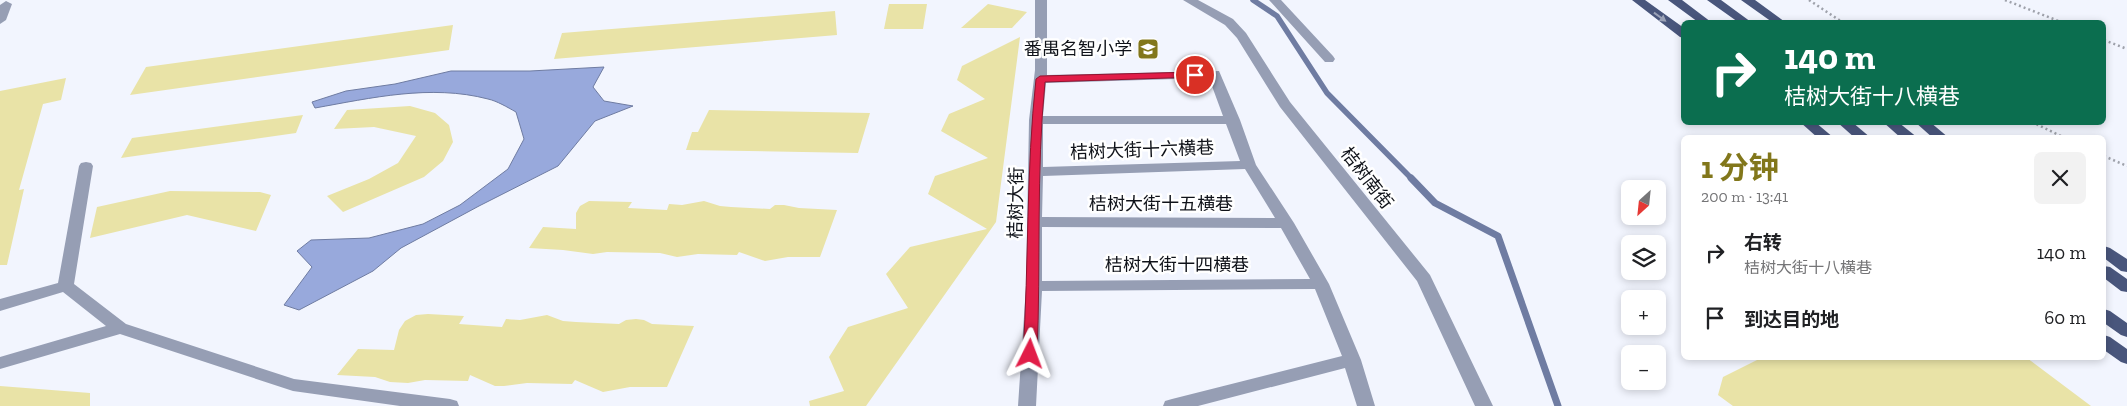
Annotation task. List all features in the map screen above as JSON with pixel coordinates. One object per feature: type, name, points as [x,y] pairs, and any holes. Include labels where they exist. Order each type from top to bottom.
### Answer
[{"type":"main road","points":[[1638,0],[1681,32]]},
{"type":"main road","points":[[1674,0],[1702,20]]},
{"type":"main road","points":[[1712,0],[1742,20]]},
{"type":"main road","points":[[1748,0],[1776,20]]},
{"type":"main road","points":[[1810,125],[1823,135]]},
{"type":"main road","points":[[1847,125],[1860,135]]},
{"type":"main road","points":[[1893,125],[1907,135]]},
{"type":"main road","points":[[1925,125],[1938,135]]},
{"type":"main road","points":[[2106,252],[2127,268]]},
{"type":"main road","points":[[2106,272],[2127,287]]},
{"type":"main road","points":[[2106,316],[2127,331]]},
{"type":"main road","points":[[2106,342],[2127,358]]},
{"type":"street","name":"桔树大街","points":[[1027,406],[1034,286],[1036,120],[1040,79],[1041,0]]},
{"type":"street","name":"桔树南街","points":[[1188,0],[1229,22],[1242,36],[1285,104],[1424,279],[1484,406]]},
{"type":"street","points":[[1275,0],[1329,59]]},
{"type":"street","points":[[0,20],[6,4]]},
{"type":"street","points":[[1040,79],[1214,74],[1249,166],[1286,223],[1321,284],[1352,360],[1366,406]]},
{"type":"street","points":[[1036,120],[1233,120]]},
{"type":"street","points":[[66,286],[86,166]]},
{"type":"street","name":"桔树大街十六横巷","points":[[1036,172],[1249,166]]},
{"type":"street","name":"桔树大街十五横巷","points":[[1035,222],[1286,223]]},
{"type":"street","name":"桔树大街十四横巷","points":[[1034,286],[1321,284]]},
{"type":"street","points":[[0,305],[66,286]]},
{"type":"street","points":[[66,286],[120,328],[292,385],[450,406]]},
{"type":"street","points":[[0,363],[120,328]]},
{"type":"street","points":[[1172,406],[1352,360]]},
{"type":"path","points":[[1810,0],[1839,20]]},
{"type":"path","points":[[2005,0],[2056,20]]},
{"type":"path","points":[[2106,41],[2127,49]]},
{"type":"path","points":[[2038,125],[2058,135]]},
{"type":"path","points":[[2106,157],[2127,166]]},
{"type":"water","points":[[604,67],[593,87],[604,101],[633,106],[595,121],[558,166],[401,248],[373,271],[299,310],[284,305],[312,267],[297,251],[311,240],[369,238],[423,224],[460,205],[508,169],[524,139],[516,112],[491,100],[466,95],[445,93],[401,94],[315,108],[312,102],[346,91],[395,84],[451,71],[530,71]]},
{"type":"building","points":[[889,4],[927,4],[923,29],[884,29]]},
{"type":"building","points":[[988,4],[1027,12],[1012,28],[961,28]]},
{"type":"building","points":[[835,11],[837,35],[554,59],[562,33]]},
{"type":"building","points":[[453,25],[449,50],[130,95],[146,67]]},
{"type":"building","points":[[1020,37],[996,222],[866,406],[810,406],[809,401],[844,391],[829,357],[848,327],[908,308],[886,274],[910,247],[987,229],[928,194],[935,176],[988,158],[941,131],[949,114],[985,99],[957,80],[962,66]]},
{"type":"building","points":[[66,78],[61,100],[43,104],[19,190],[24,189],[7,265],[0,265],[0,91]]},
{"type":"building","points":[[410,106],[435,113],[449,125],[453,142],[443,161],[424,177],[343,212],[327,196],[369,179],[398,163],[416,136],[374,127],[334,129],[347,110]]},
{"type":"building","points":[[709,110],[870,113],[858,153],[686,150],[692,132],[698,132]]},
{"type":"building","points":[[303,115],[296,133],[121,158],[132,138]]},
{"type":"building","points":[[170,191],[260,192],[271,195],[256,231],[187,215],[90,238],[97,207]]},
{"type":"building","points":[[589,201],[632,202],[628,208],[667,210],[669,204],[682,205],[704,201],[731,207],[770,209],[775,205],[784,205],[799,208],[837,210],[820,257],[788,257],[765,261],[739,252],[737,255],[698,254],[677,257],[660,253],[607,252],[593,254],[529,248],[543,227],[576,229],[576,213],[580,206]]},
{"type":"building","points":[[416,315],[464,316],[459,324],[502,327],[506,319],[520,320],[547,315],[563,321],[576,322],[619,324],[626,320],[636,319],[652,324],[694,326],[667,387],[630,387],[603,392],[575,380],[572,384],[527,383],[495,386],[470,375],[468,381],[425,380],[408,383],[390,382],[375,377],[337,375],[358,349],[394,350],[399,330],[405,321]]},
{"type":"building","points":[[1757,360],[2030,360],[2091,406],[1733,406],[1718,395],[1723,377]]},
{"type":"building","points":[[0,386],[90,393],[90,406],[0,406]]},
{"type":"waterway","points":[[1253,0],[1277,16],[1327,93],[1412,179]]},
{"type":"waterway","points":[[1411,178],[1435,203],[1498,236],[1558,406]]},
{"type":"place","name":"番禺名智小学","points":[[1148,49]]},
{"type":"route","points":[[1030,354],[1034,286],[1036,120],[1040,79],[1195,75]]}]
